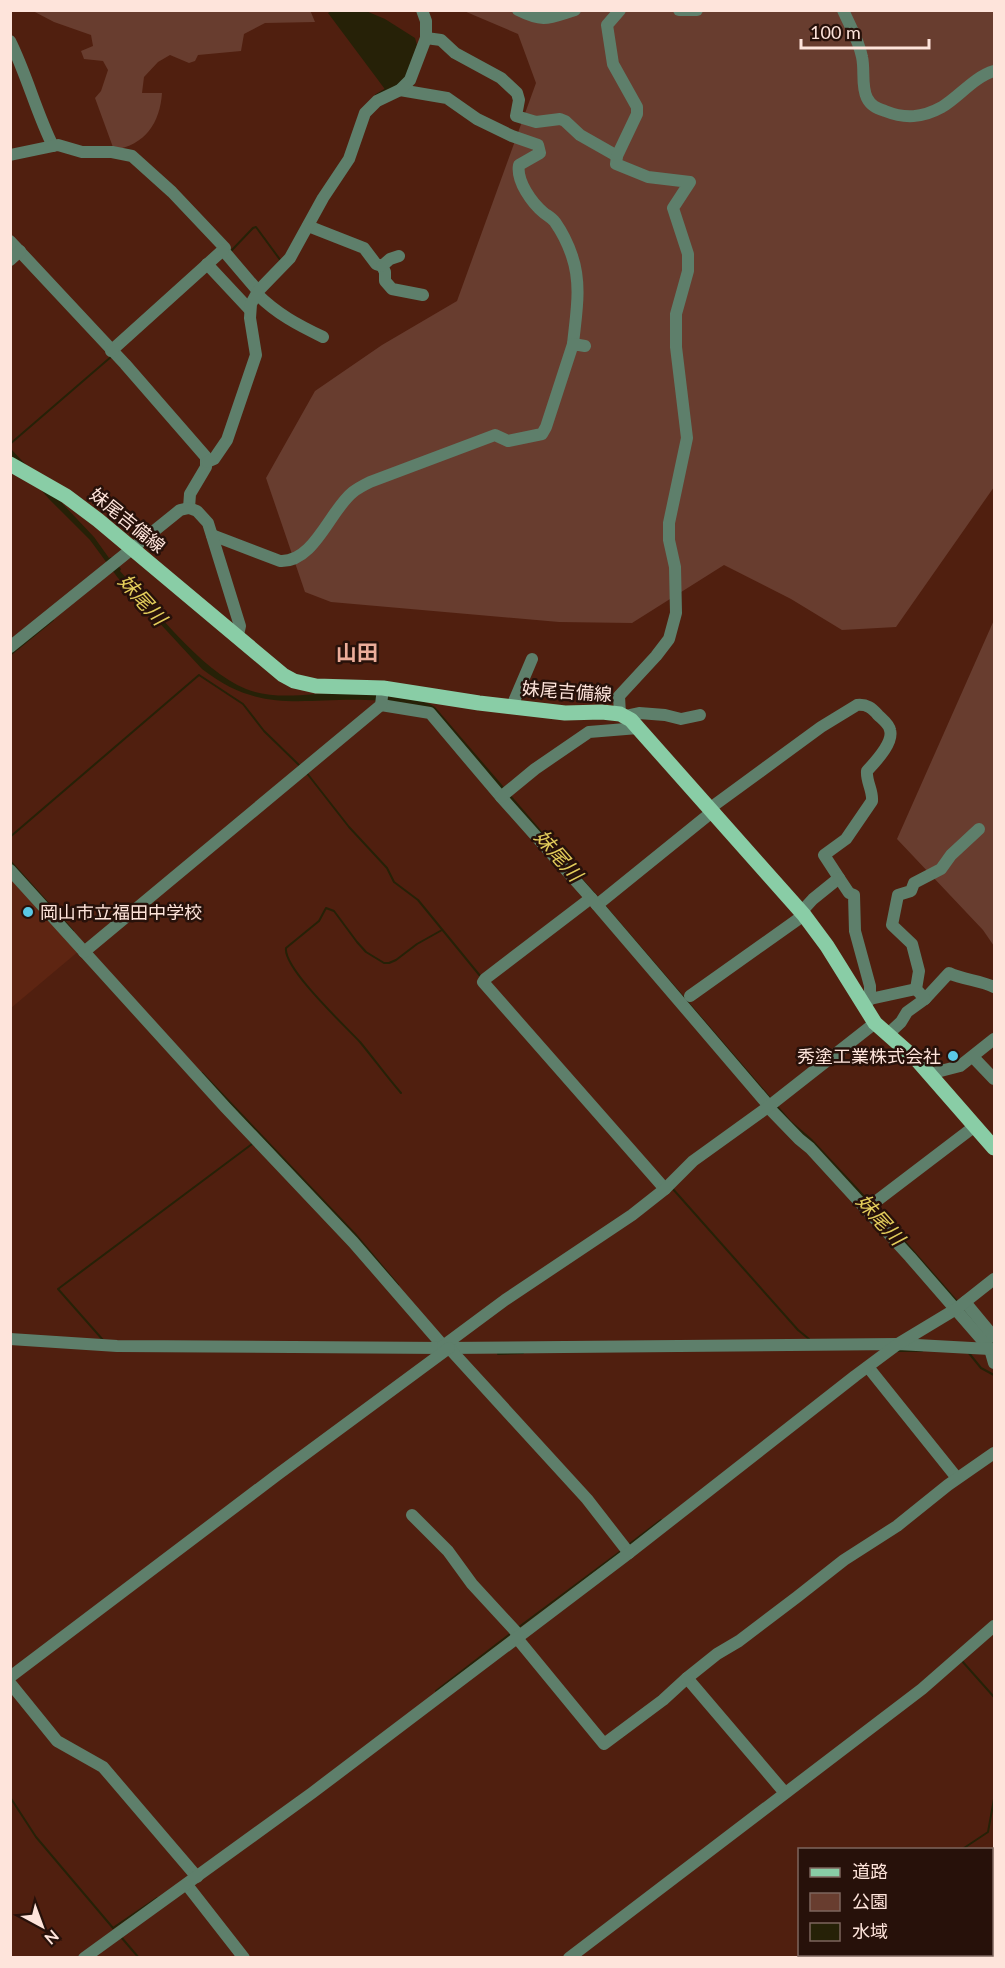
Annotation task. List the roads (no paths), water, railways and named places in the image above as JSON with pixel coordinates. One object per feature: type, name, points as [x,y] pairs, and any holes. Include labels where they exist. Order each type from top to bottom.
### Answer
[{"type":"main road","name":"妹尾吉備線","points":[[10,464],[66,496],[98,519],[283,675],[294,681],[382,697],[622,715],[638,728],[803,913],[867,1003],[875,1023],[918,1060],[994,1148]]},
{"type":"street","points":[[207,462],[214,459],[227,440],[256,355],[250,310],[257,292],[290,258],[349,159],[365,113],[377,101],[400,90],[410,80],[426,38],[426,21],[422,10]]},
{"type":"street","points":[[518,10],[533,18],[544,20],[575,10]]},
{"type":"street","points":[[620,10],[607,25],[613,64],[637,107],[637,114],[617,156],[616,164],[648,177],[690,182],[673,208],[688,254],[688,271],[676,314],[676,347],[687,438],[669,523],[669,540],[675,567],[676,613],[669,639],[619,696],[622,715],[646,713],[681,719],[700,716]]},
{"type":"street","points":[[679,10],[698,10]]},
{"type":"street","points":[[843,10],[859,45],[864,91],[868,99],[872,105],[899,117],[909,118],[931,112],[952,100],[978,79],[994,71]]},
{"type":"street","points":[[426,38],[441,40],[455,52],[501,78],[511,87],[519,100],[516,116],[536,122],[560,119],[580,135],[617,156]]},
{"type":"street","points":[[10,41],[25,71],[37,111],[53,146]]},
{"type":"street","points":[[212,534],[280,561],[289,561],[297,558],[313,542],[352,492],[370,482],[495,435],[508,441],[542,434],[546,428],[579,345],[579,294],[572,255],[554,219],[543,213],[520,181],[519,165],[540,153],[538,145],[512,136],[477,119],[447,98],[400,90]]},
{"type":"street","points":[[10,155],[58,145],[82,152],[112,152],[132,156],[172,192],[225,248],[226,253],[272,309],[323,337]]},
{"type":"street","points":[[308,226],[364,248],[376,264],[382,266],[385,281],[392,289],[423,295]]},
{"type":"street","points":[[10,241],[15,256],[114,353],[206,457],[206,467],[190,494],[189,508]]},
{"type":"street","points":[[114,353],[226,253]]},
{"type":"street","points":[[382,266],[390,259],[399,256]]},
{"type":"street","points":[[209,266],[250,310]]},
{"type":"street","points":[[10,647],[180,510],[189,508],[204,517],[212,534],[240,626],[238,635]]},
{"type":"street","points":[[512,706],[532,658]]},
{"type":"street","points":[[87,949],[303,770],[382,697],[430,713],[598,902],[799,1139],[869,1206],[994,1337]]},
{"type":"street","points":[[667,1186],[484,980],[598,902],[711,811],[857,705],[864,704],[872,708],[889,726],[890,740],[867,771],[866,777],[873,795],[872,801],[846,838],[824,855],[849,893],[854,895],[855,930],[870,986],[867,1003],[916,989]]},
{"type":"street","points":[[504,795],[535,769],[589,732],[638,728]]},
{"type":"street","points":[[916,989],[919,971],[912,944],[892,925],[898,895],[911,891],[914,884],[941,869],[958,847],[979,829]]},
{"type":"street","points":[[10,870],[87,949],[226,1108],[353,1242],[446,1347],[587,1499],[627,1549]]},
{"type":"street","points":[[690,996],[803,913],[813,899],[838,878]]},
{"type":"street","points":[[887,1035],[901,1022],[907,1012],[925,999],[950,973],[994,987]]},
{"type":"street","points":[[916,989],[925,999]]},
{"type":"street","points":[[10,1677],[505,1300],[620,1224],[667,1186],[693,1161],[875,1023]]},
{"type":"street","points":[[929,1074],[960,1066],[994,1039]]},
{"type":"street","points":[[973,1057],[994,1079]]},
{"type":"street","points":[[869,1206],[975,1126]]},
{"type":"street","points":[[84,1958],[192,1877],[312,1793],[516,1633],[868,1367],[961,1305],[994,1279]]},
{"type":"street","points":[[961,1305],[993,1356]]},
{"type":"street","points":[[10,1339],[117,1346],[894,1348],[993,1356]]},
{"type":"street","points":[[868,1367],[956,1477]]},
{"type":"street","points":[[412,1515],[448,1551],[472,1584],[516,1633],[604,1744],[663,1700],[717,1654],[739,1641],[837,1565],[897,1526],[956,1477],[994,1453]]},
{"type":"street","points":[[570,1958],[782,1790],[922,1689],[994,1626]]},
{"type":"street","points":[[687,1678],[782,1790]]},
{"type":"street","points":[[10,1683],[57,1741],[103,1767],[192,1877],[244,1958]]},
{"type":"water","points":[[331,11],[366,11],[385,19],[415,38],[417,45],[405,80],[387,92],[328,13]]},
{"type":"water","name":"妹尾川","points":[[10,448],[94,537],[109,558],[111,557],[121,569],[120,571],[178,637],[229,680],[246,689],[269,695],[364,694],[419,701],[435,707],[791,1121],[812,1139],[881,1213],[994,1342],[994,1351],[793,1131],[431,711],[374,700],[281,701],[243,693],[223,683],[202,669],[118,578],[90,540],[49,499],[11,455]]},
{"type":"waterway","points":[[376,95],[386,89]]},
{"type":"waterway","points":[[231,251],[256,227],[281,261]]},
{"type":"waterway","points":[[10,444],[112,356]]},
{"type":"waterway","points":[[10,655],[53,620]]},
{"type":"waterway","points":[[10,837],[199,675],[243,704],[264,731],[300,766]]},
{"type":"waterway","points":[[306,772],[349,827],[387,868],[394,882],[418,900],[481,977]]},
{"type":"waterway","points":[[10,861],[73,931]]},
{"type":"waterway","points":[[401,1093],[360,1042],[304,982],[294,969],[286,948],[319,921],[326,908],[334,911],[366,952],[384,963],[396,960],[417,944],[442,930]]},
{"type":"waterway","points":[[202,1073],[355,1234],[398,1285]]},
{"type":"waterway","points":[[103,1340],[58,1289],[252,1144]]},
{"type":"waterway","points":[[672,1188],[798,1330],[809,1339]]},
{"type":"waterway","points":[[897,1351],[922,1351]]},
{"type":"waterway","points":[[968,1352],[981,1368],[994,1375]]},
{"type":"waterway","points":[[498,1354],[523,1353]]},
{"type":"waterway","points":[[627,1546],[661,1520]]},
{"type":"waterway","points":[[519,1627],[621,1551]]},
{"type":"waterway","points":[[436,1691],[510,1634]]},
{"type":"waterway","points":[[962,1661],[994,1697]]},
{"type":"waterway","points":[[10,1797],[36,1837],[113,1928]]},
{"type":"waterway","points":[[964,1848],[988,1832],[994,1799]]},
{"type":"waterway","points":[[113,1928],[157,1898]]},
{"type":"waterway","points":[[121,1937],[139,1958]]},
{"type":"place","name":"岡山市立福田中学校","points":[[28,912]]},
{"type":"place","name":"秀塗工業株式会社","points":[[953,1056]]},
{"type":"district","name":"山田","points":[[357,651]]}]
